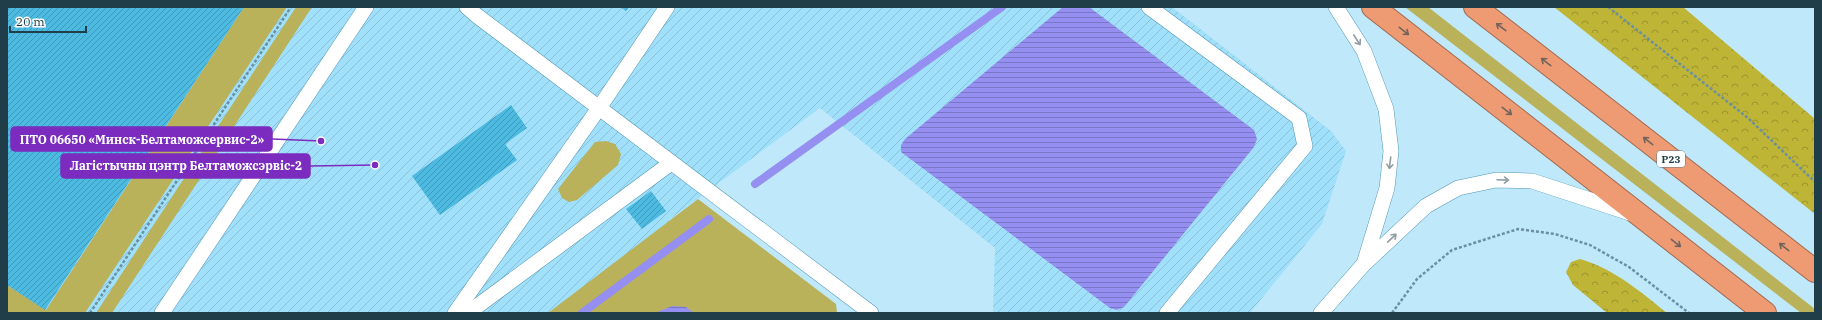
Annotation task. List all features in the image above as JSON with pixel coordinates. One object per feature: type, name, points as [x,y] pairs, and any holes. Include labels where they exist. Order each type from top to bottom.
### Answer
[{"type":"highway","points":[[1373,7],[1646,218],[1766,313]]},
{"type":"highway","name":"Р23","points":[[1475,7],[1815,271]]},
{"type":"lane","points":[[162,313],[366,7]]},
{"type":"lane","points":[[467,7],[870,313]]},
{"type":"lane","points":[[455,313],[599,108],[667,7]]},
{"type":"lane","points":[[1148,7],[1299,118],[1305,146],[1167,313]]},
{"type":"lane","points":[[1336,7],[1364,51],[1386,109],[1391,151],[1387,188],[1364,265]]},
{"type":"lane","points":[[468,313],[672,162]]},
{"type":"lane","points":[[1320,313],[1364,265],[1426,206],[1458,188],[1496,180],[1532,181],[1646,218]]},
{"type":"path","points":[[90,313],[291,7]]},
{"type":"path","points":[[1608,7],[1748,118],[1815,182]]},
{"type":"path","points":[[1392,313],[1417,279],[1452,250],[1518,229],[1555,234],[1590,245],[1629,267],[1689,313]]},
{"type":"shaded area","points":[[7,7],[1172,7],[1331,131],[1346,151],[1322,224],[1250,313],[993,313],[995,248],[820,108],[669,220],[749,313],[7,313]]},
{"type":"shaded area","points":[[244,7],[287,7],[85,313],[7,313],[7,285],[46,310]]},
{"type":"shaded area","points":[[296,7],[312,7],[112,313],[96,313]]},
{"type":"shaded area","points":[[1063,7],[1089,7],[1254,130],[1257,139],[1254,147],[1124,307],[1117,310],[1110,308],[901,152],[901,145],[905,139]]},
{"type":"shaded area","points":[[1405,7],[1428,7],[1815,309],[1815,313],[1801,313]]},
{"type":"shaded area","points":[[606,141],[615,144],[621,154],[618,165],[577,200],[569,202],[562,198],[558,189],[595,142]]},
{"type":"shaded area","points":[[698,199],[836,304],[837,313],[548,313]]},
{"type":"shaded area","points":[[672,306],[686,307],[694,313],[655,313]]},
{"type":"green space","points":[[1554,7],[1683,7],[1815,119],[1815,214]]},
{"type":"green space","points":[[1580,259],[1592,263],[1615,275],[1637,289],[1667,313],[1607,313],[1573,285],[1566,272],[1571,262]]},
{"type":"building","points":[[7,7],[244,7],[45,310],[7,285]]},
{"type":"building","points":[[620,7],[629,7],[626,11]]},
{"type":"building","points":[[511,105],[527,128],[505,144],[517,160],[440,215],[412,176]]},
{"type":"building","points":[[651,191],[666,211],[642,229],[626,209]]},
{"type":"waterway","points":[[755,184],[1002,7]]},
{"type":"waterway","points":[[582,313],[709,219]]},
{"type":"place","name":"ПТО 06650 «Минск-Белтаможсервис-2»","points":[[321,141]]},
{"type":"place","name":"Лагістычны цэнтр Белтаможсэрвіс-2","points":[[375,165]]}]
